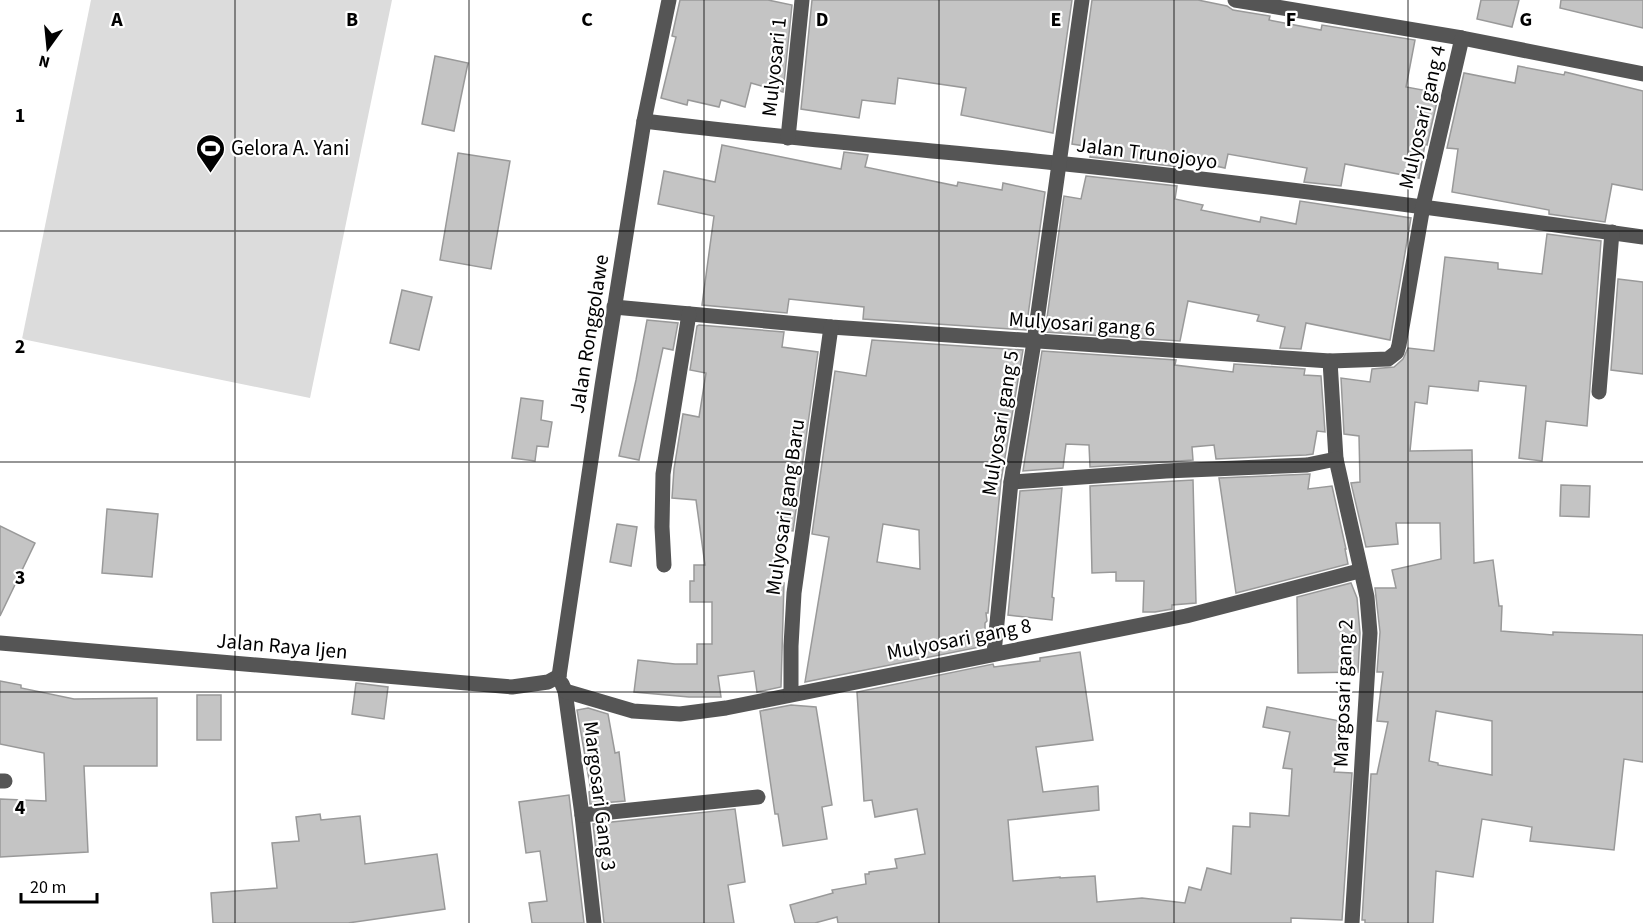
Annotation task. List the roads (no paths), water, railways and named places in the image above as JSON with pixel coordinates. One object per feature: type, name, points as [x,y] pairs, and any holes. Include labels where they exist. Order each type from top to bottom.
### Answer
[{"type":"street","name":"Jalan Ronggolawe","points":[[559,676],[644,121],[669,0]]},
{"type":"street","name":"Mulyosari 1","points":[[788,138],[802,0]]},
{"type":"street","points":[[1058,164],[1082,0]]},
{"type":"street","points":[[1235,0],[1462,38],[1643,74]]},
{"type":"street","name":"Mulyosari gang 4","points":[[1423,206],[1462,38]]},
{"type":"street","name":"Jalan Trunojoyo","points":[[644,121],[788,138],[1058,164],[1423,206],[1643,237]]},
{"type":"street","name":"Mulyosari gang 5","points":[[994,653],[1011,483],[1034,342],[1058,164]]},
{"type":"street","name":"Mulyosari gang 6","points":[[614,307],[831,327],[1034,342],[1330,361],[1388,359],[1397,352],[1423,206]]},
{"type":"street","points":[[1599,392],[1612,232]]},
{"type":"street","points":[[664,565],[663,474],[689,314]]},
{"type":"street","name":"Mulyosari gang Baru","points":[[791,694],[794,593],[831,327]]},
{"type":"street","name":"Margosari gang 2","points":[[1330,361],[1336,459],[1359,571],[1367,597],[1370,633],[1352,923]]},
{"type":"street","points":[[1011,483],[1166,471],[1307,465],[1336,459]]},
{"type":"street","name":"Mulyosari gang 8","points":[[565,691],[633,711],[680,714],[726,708],[1186,616],[1359,571]]},
{"type":"street","name":"Jalan Raya Ijen","points":[[0,643],[512,687],[548,682],[559,676]]},
{"type":"street","name":"Margosari Gang 3","points":[[559,676],[565,691],[594,923]]},
{"type":"street","points":[[582,814],[758,797]]},
{"type":"place","name":"Gelora A. Yani","points":[[210,174]]}]
